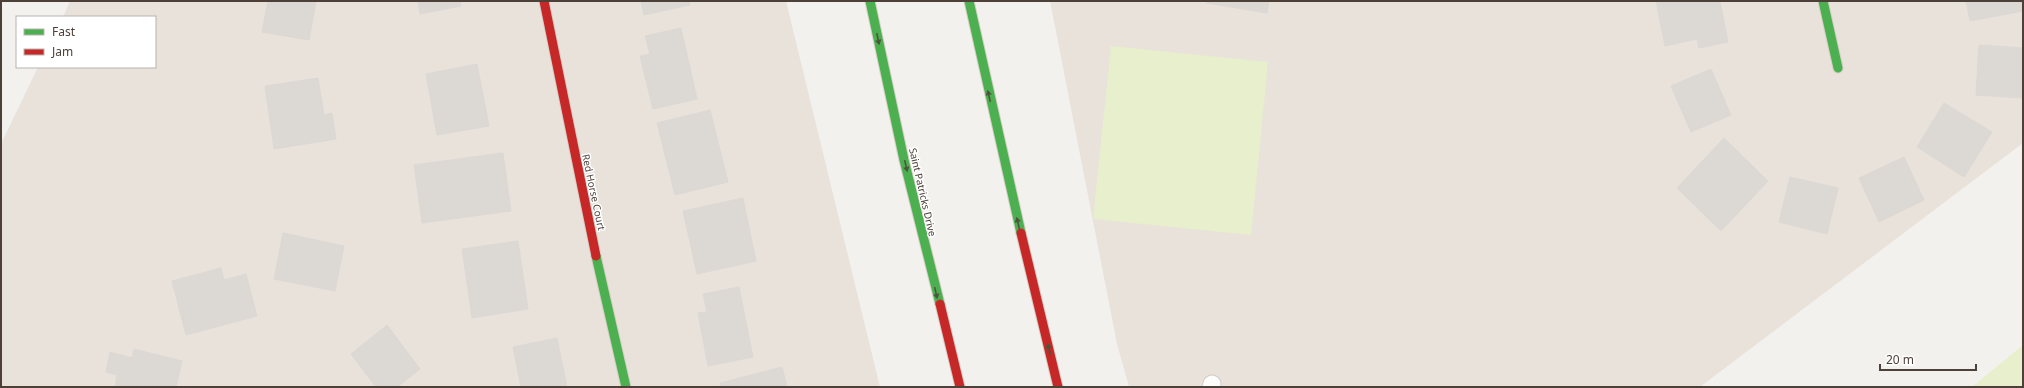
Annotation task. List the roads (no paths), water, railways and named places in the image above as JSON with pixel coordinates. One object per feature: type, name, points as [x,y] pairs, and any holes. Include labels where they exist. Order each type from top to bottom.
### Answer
[{"type":"main road","name":"Red Horse Court","points":[[544,1],[606,304],[626,387]]},
{"type":"main road","name":"Saint Patricks Drive","points":[[870,1],[904,160],[960,387]]},
{"type":"main road","points":[[969,1],[1033,288],[1058,387]]},
{"type":"main road","points":[[1823,1],[1838,68]]}]
